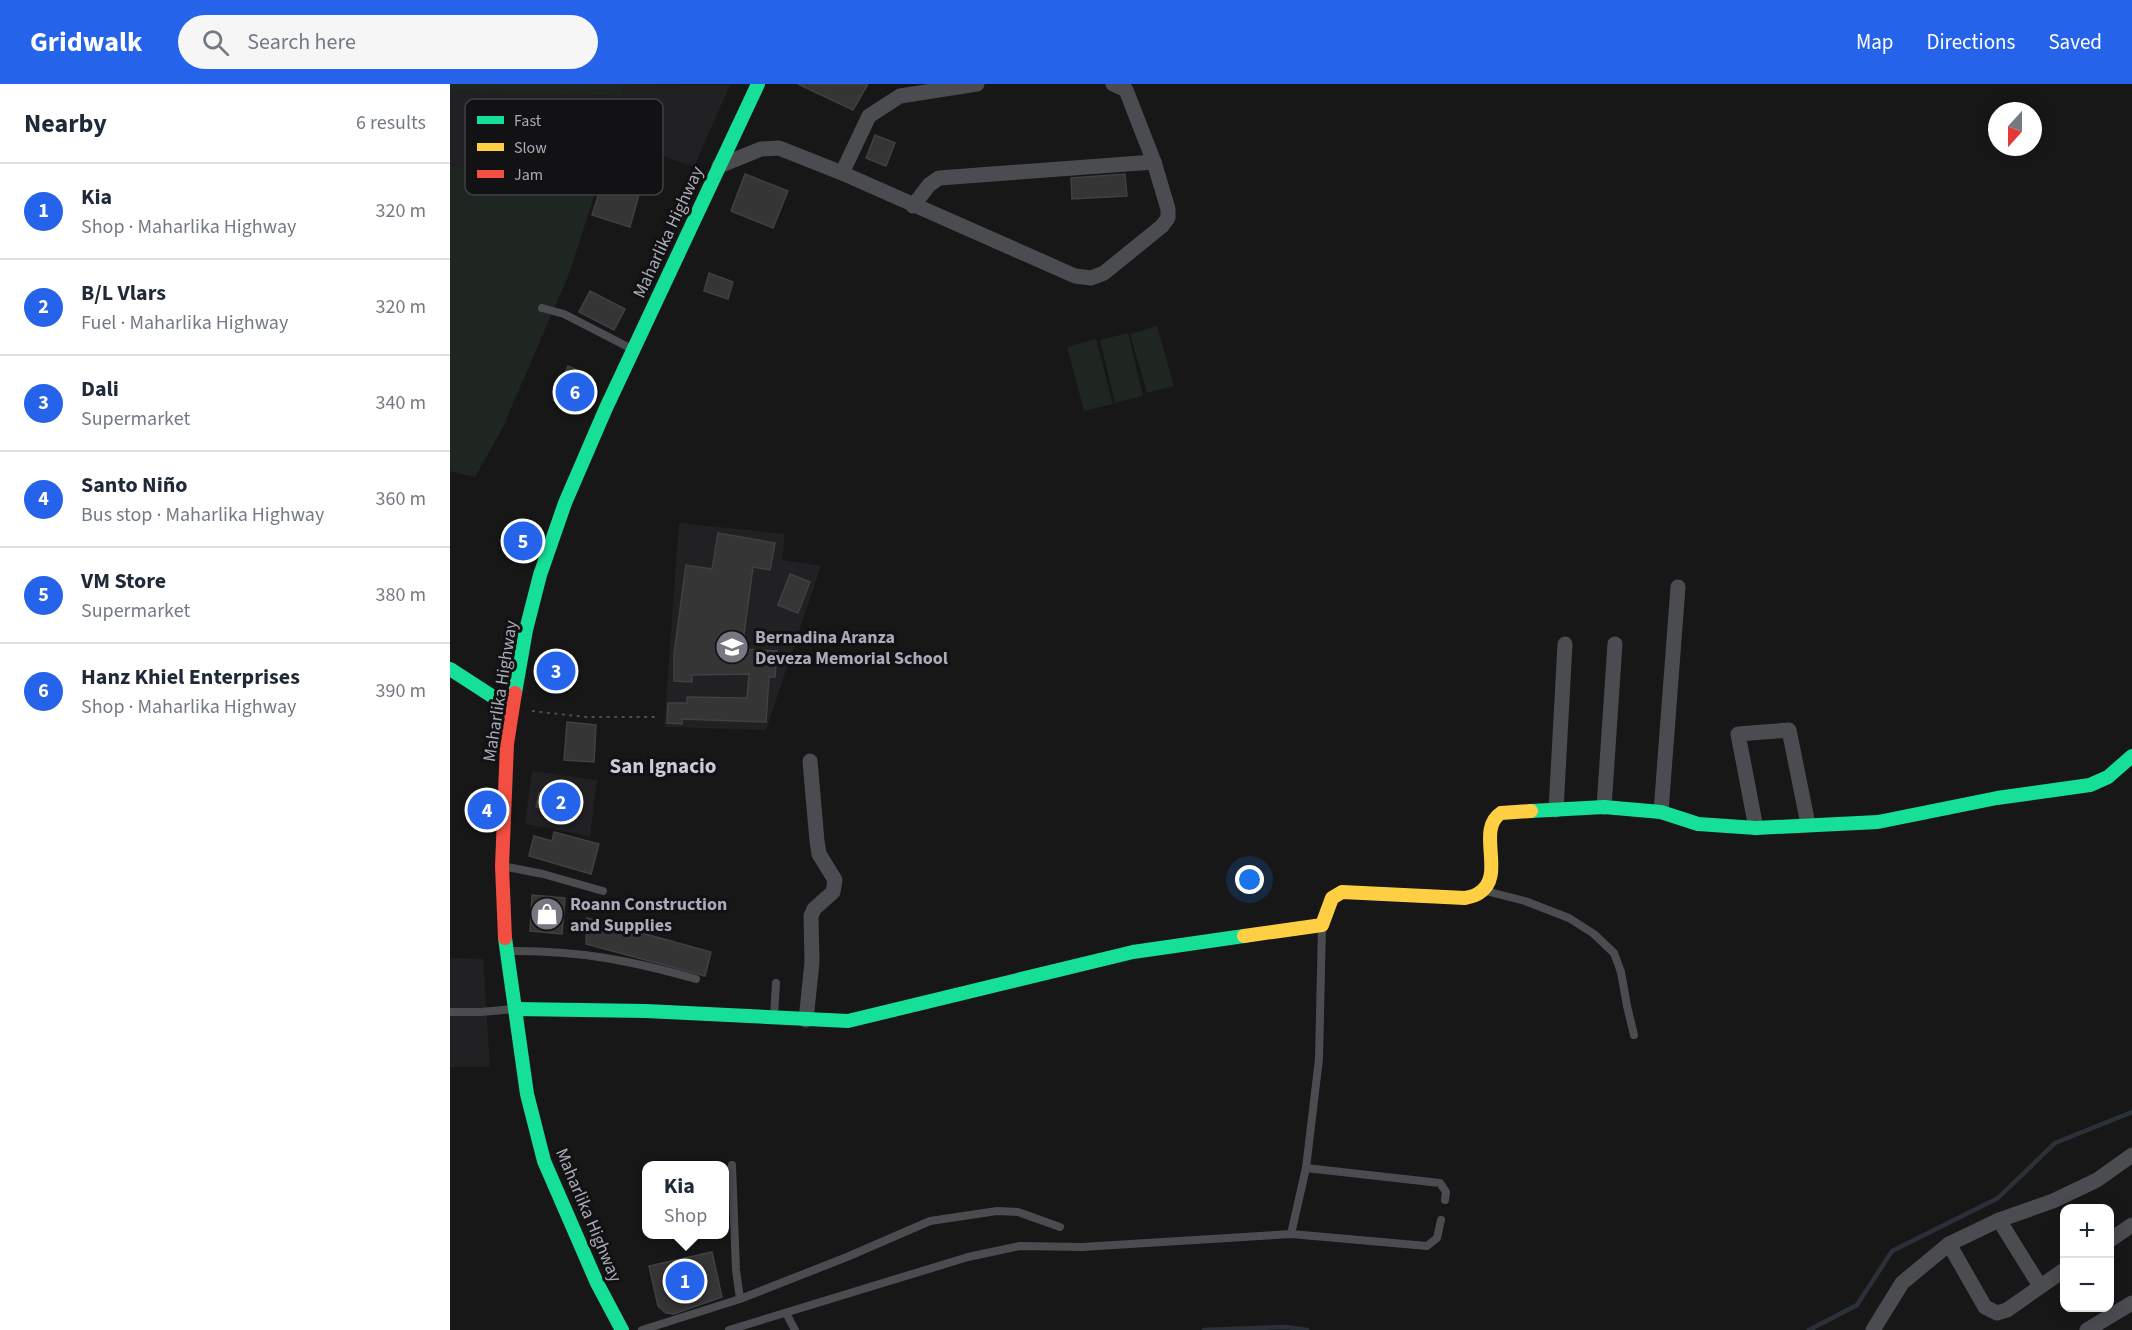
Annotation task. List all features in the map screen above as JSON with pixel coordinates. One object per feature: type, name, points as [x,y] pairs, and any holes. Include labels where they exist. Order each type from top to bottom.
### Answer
[{"type":"street","name":"Maharlika Highway","points":[[622,1330],[597,1283],[544,1161],[527,1094],[506,951],[502,866],[507,744],[526,630],[540,575],[565,503],[633,350],[758,84]]},
{"type":"street","points":[[842,174],[869,116],[900,96],[977,84]]},
{"type":"street","points":[[719,166],[761,148],[779,148],[1075,276],[1090,278],[1104,273],[1162,226],[1168,218],[1168,209],[1154,162],[1126,90],[1113,84]]},
{"type":"street","points":[[913,206],[929,185],[939,178],[1154,162]]},
{"type":"street","points":[[1661,812],[1678,587]]},
{"type":"street","points":[[1556,810],[1565,644]]},
{"type":"street","points":[[1604,807],[1615,644]]},
{"type":"street","points":[[450,669],[512,709]]},
{"type":"street","points":[[1756,828],[1738,734],[1789,730],[1808,824]]},
{"type":"street","points":[[516,1009],[583,1008],[848,1021],[1133,952],[1322,925],[1332,898],[1342,892],[1465,898],[1477,896],[1485,891],[1490,876],[1492,826],[1498,816],[1507,812],[1604,807],[1661,812],[1698,824],[1756,828],[1878,822],[1997,798],[2102,782],[2117,772],[2132,756]]},
{"type":"street","points":[[806,1020],[811,981],[811,916],[814,909],[833,892],[835,880],[819,854],[810,761]]},
{"type":"street","points":[[1873,1330],[1902,1283],[1949,1245],[1999,1220],[2053,1201],[2097,1180],[2132,1155]]},
{"type":"street","points":[[1999,1220],[2040,1286]]},
{"type":"street","points":[[2114,1237],[2132,1225]]},
{"type":"street","points":[[1949,1245],[1985,1307],[1998,1313],[2007,1310],[2060,1273]]},
{"type":"street","points":[[2087,1330],[2132,1303]]},
{"type":"lane","points":[[542,308],[564,314],[633,350]]},
{"type":"lane","points":[[502,866],[543,874],[603,891]]},
{"type":"lane","points":[[1485,891],[1525,901],[1569,918],[1594,934],[1614,953],[1621,972],[1634,1035]]},
{"type":"lane","points":[[1292,1234],[1306,1168],[1319,1059],[1322,925]]},
{"type":"lane","points":[[506,951],[592,955],[640,963],[696,979]]},
{"type":"lane","points":[[774,1018],[776,983]]},
{"type":"lane","points":[[450,1012],[516,1009]]},
{"type":"lane","points":[[732,1165],[736,1270],[740,1299]]},
{"type":"lane","points":[[1306,1168],[1440,1183],[1446,1192],[1445,1200]]},
{"type":"lane","points":[[642,1330],[740,1299],[930,1221],[997,1211],[1018,1212],[1060,1227]]},
{"type":"lane","points":[[729,1330],[968,1257],[1020,1246],[1082,1247],[1292,1234],[1427,1246],[1437,1238],[1442,1220]]},
{"type":"lane","points":[[786,1313],[795,1330]]},
{"type":"path","points":[[512,709],[586,717],[657,717]]},
{"type":"shaded area","points":[[450,84],[624,84],[622,96],[450,91]]},
{"type":"shaded area","points":[[624,84],[730,85],[694,167],[663,156],[663,99],[465,99],[465,169],[450,166],[450,91],[622,96]]},
{"type":"shaded area","points":[[450,166],[465,169],[465,195],[595,195],[569,274],[502,429],[475,477],[450,471]]},
{"type":"shaded area","points":[[1157,326],[1174,386],[1147,393],[1130,334]]},
{"type":"shaded area","points":[[1128,333],[1143,396],[1115,403],[1100,340]]},
{"type":"shaded area","points":[[1096,339],[1113,404],[1084,411],[1067,347]]},
{"type":"shaded area","name":"Bernadina Aranza Deveza Memorial School","points":[[679,523],[785,534],[782,560],[821,566],[766,730],[664,727]]},
{"type":"shaded area","points":[[532,771],[597,780],[590,836],[525,824]]},
{"type":"shaded area","points":[[450,958],[483,959],[490,1067],[450,1067]]},
{"type":"building","points":[[798,84],[868,84],[853,110]]},
{"type":"building","points":[[875,135],[895,143],[886,166],[866,158]]},
{"type":"building","points":[[745,174],[788,191],[773,228],[731,211]]},
{"type":"building","points":[[1125,174],[1127,196],[1072,199],[1071,178]]},
{"type":"building","points":[[598,195],[639,195],[630,227],[592,215]]},
{"type":"building","points":[[709,273],[733,282],[728,299],[704,291]]},
{"type":"building","points":[[590,291],[625,309],[614,330],[579,312]]},
{"type":"building","points":[[568,366],[592,377],[576,411],[553,400]]},
{"type":"building","points":[[718,533],[775,543],[770,570],[753,567],[742,649],[777,651],[775,677],[769,677],[766,722],[682,719],[682,724],[667,723],[668,703],[687,703],[687,697],[747,698],[749,674],[692,675],[692,682],[674,681],[674,654],[686,565],[712,569]]},
{"type":"building","points":[[790,574],[810,582],[798,613],[778,605]]},
{"type":"building","points":[[567,722],[596,725],[594,762],[564,760]]},
{"type":"building","points":[[539,793],[566,798],[563,812],[536,807]]},
{"type":"building","points":[[554,832],[599,844],[591,874],[529,856],[534,836],[552,841]]},
{"type":"building","name":"Roann Construction and Supplies","points":[[532,895],[565,898],[562,934],[530,931]]},
{"type":"building","points":[[587,918],[711,952],[705,976],[586,944]]},
{"type":"building","points":[[712,1252],[722,1297],[674,1314],[666,1313],[658,1306],[649,1266]]},
{"type":"waterway","points":[[1809,1330],[1857,1305],[1892,1251],[1998,1198],[2055,1143],[2132,1112]]},
{"type":"waterway","points":[[1204,1330],[1286,1327],[1307,1330]]},
{"type":"traffic: fast","points":[[515,693],[526,630],[540,575],[565,503],[606,408],[758,84]]},
{"type":"traffic: fast","points":[[450,669],[512,709]]},
{"type":"traffic: fast","points":[[1531,811],[1604,807],[1661,812],[1698,824],[1756,828],[1878,822],[1997,798],[2090,785],[2108,777],[2132,756]]},
{"type":"traffic: fast","points":[[516,1009],[646,1011],[848,1021],[1133,952],[1244,936]]},
{"type":"traffic: fast","points":[[505,938],[527,1094],[544,1161],[597,1283],[622,1330]]},
{"type":"traffic: slow","points":[[1244,936],[1322,925],[1332,898],[1342,892],[1465,898],[1476,895],[1487,885],[1491,876],[1490,841],[1494,821],[1501,813],[1531,811]]},
{"type":"traffic: jam","points":[[505,938],[502,866],[507,744],[515,693]]},
{"type":"place","name":"Hanz Khiel Enterprises","points":[[575,392]]},
{"type":"place","name":"VM Store","points":[[523,541]]},
{"type":"place","name":"Bernadina Aranza Deveza Memorial School","points":[[732,647]]},
{"type":"place","name":"Dali","points":[[556,671]]},
{"type":"place","name":"B/L Vlars","points":[[561,802]]},
{"type":"place","name":"Santo Niño","points":[[487,810]]},
{"type":"place","name":"Roann Construction and Supplies","points":[[547,914]]},
{"type":"place","name":"Kia","points":[[685,1281]]},
{"type":"district","name":"San Ignacio","points":[[663,766]]}]
